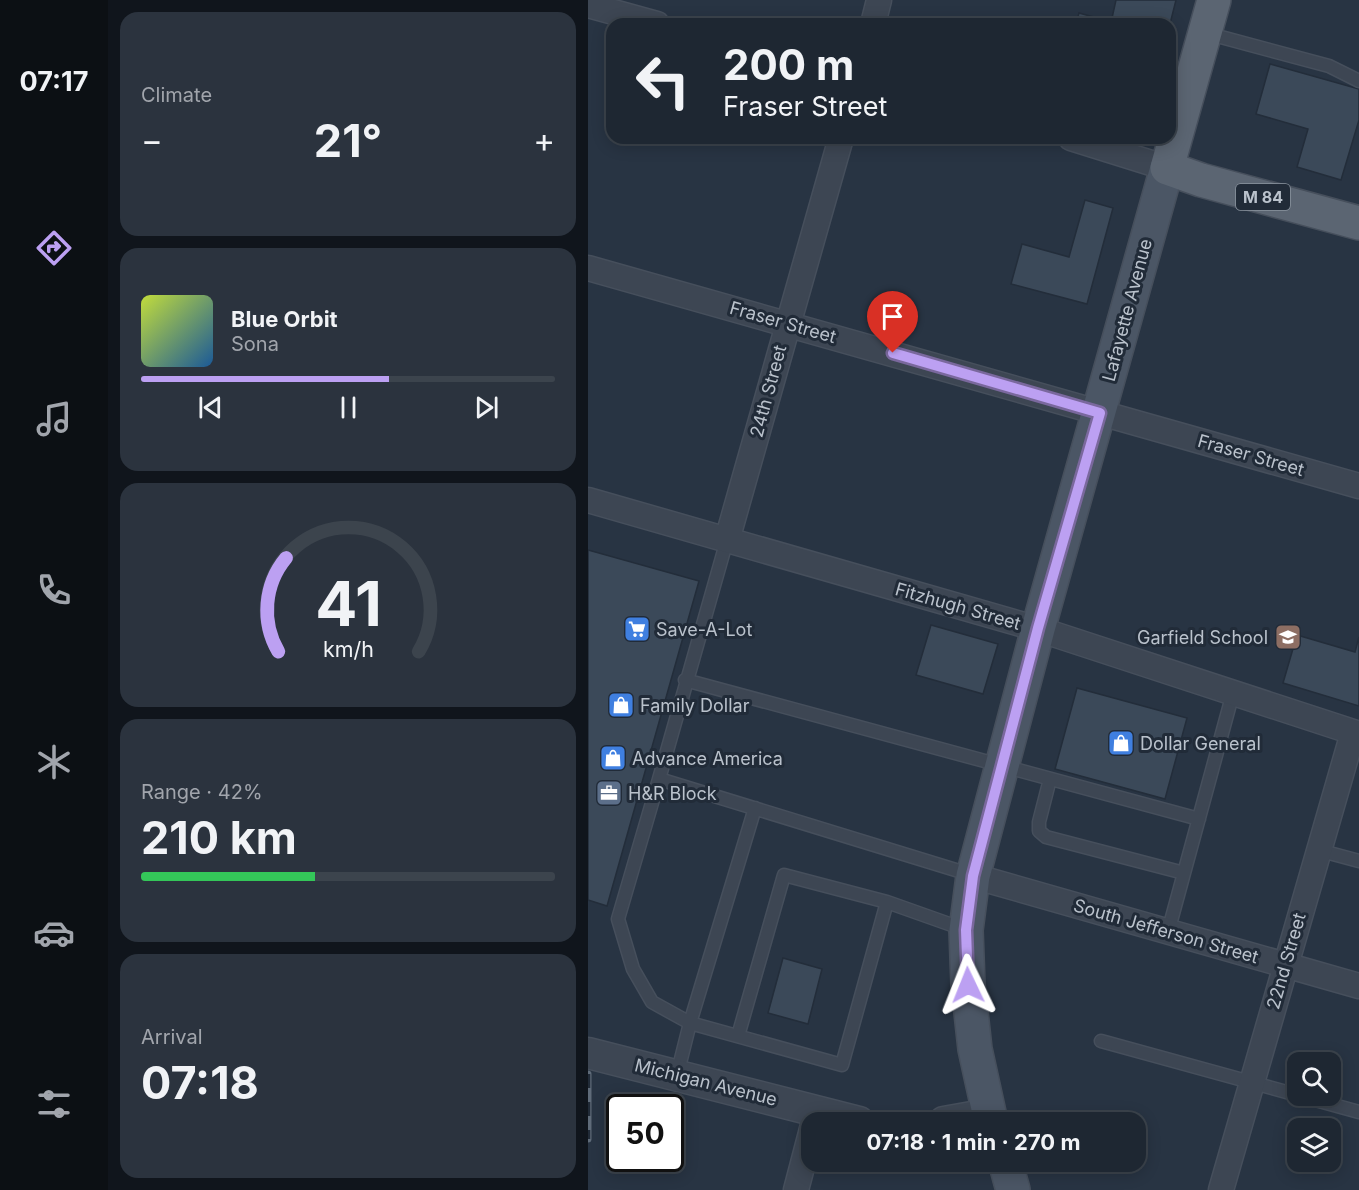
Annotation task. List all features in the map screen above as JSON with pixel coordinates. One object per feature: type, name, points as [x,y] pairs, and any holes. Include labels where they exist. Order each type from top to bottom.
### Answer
[{"type":"main road","name":"Lafayette Avenue","points":[[1176,136],[1214,0]]},
{"type":"main road","name":"Lafayette Avenue","points":[[989,1112],[975,1049],[968,985],[966,930],[973,876],[1038,628],[1174,144]]},
{"type":"main road","name":"M 84","points":[[1167,168],[1201,180],[1359,223]]},
{"type":"main road","points":[[1008,1172],[1013,1190]]},
{"type":"street","points":[[874,18],[879,0]]},
{"type":"street","points":[[588,5],[635,18]]},
{"type":"street","name":"24th Street","points":[[727,540],[839,144]]},
{"type":"street","points":[[1090,144],[1167,168]]},
{"type":"street","name":"Fraser Street","points":[[588,268],[1359,486]]},
{"type":"street","name":"Fitzhugh Street","points":[[588,500],[1038,628],[1356,734]]},
{"type":"street","name":"22nd Street","points":[[1221,1190],[1318,850],[1356,734]]},
{"type":"street","name":"South Jefferson Street","points":[[973,876],[1359,986]]},
{"type":"street","name":"Michigan Avenue","points":[[588,1053],[677,1075],[801,1116]]},
{"type":"street","points":[[796,1190],[801,1171]]},
{"type":"lane","points":[[1205,32],[1329,66],[1359,81]]},
{"type":"lane","points":[[727,540],[618,918],[633,969],[652,1002],[690,1023],[842,1065],[887,902]]},
{"type":"lane","points":[[686,680],[1198,819]]},
{"type":"lane","points":[[1168,932],[1233,693]]},
{"type":"lane","points":[[659,779],[973,876]]},
{"type":"lane","points":[[1050,779],[1039,822],[1040,831],[1046,837],[1184,873]]},
{"type":"lane","points":[[677,1075],[690,1023],[755,808]]},
{"type":"lane","points":[[1318,850],[1359,861]]},
{"type":"lane","points":[[738,1036],[784,875],[887,902],[966,930]]},
{"type":"lane","points":[[1101,1041],[1359,1112]]},
{"type":"building","points":[[1116,0],[1176,0],[1172,18],[1112,18]]},
{"type":"building","points":[[1079,13],[1097,18],[1078,18]]},
{"type":"building","points":[[1270,64],[1359,89],[1359,120],[1341,180],[1297,167],[1308,129],[1256,114]]},
{"type":"building","points":[[1085,200],[1113,208],[1087,304],[1011,284],[1022,244],[1069,257]]},
{"type":"building","points":[[588,550],[699,581],[607,906],[588,900]]},
{"type":"building","points":[[931,625],[998,644],[983,694],[916,675]]},
{"type":"building","points":[[1297,635],[1355,652],[1359,637],[1359,706],[1283,683]]},
{"type":"building","name":"Dollar General","points":[[1077,688],[1187,718],[1165,799],[1055,769]]},
{"type":"building","points":[[783,958],[822,969],[808,1024],[768,1013]]},
{"type":"railway","points":[[588,1074],[588,1139]]},
{"type":"place","name":"Save-A-Lot","points":[[637,629]]},
{"type":"place","name":"Garfield School","points":[[1288,637]]},
{"type":"place","name":"Family Dollar","points":[[621,705]]},
{"type":"place","name":"Dollar General","points":[[1121,743]]},
{"type":"place","name":"Advance America","points":[[613,758]]},
{"type":"place","name":"H&R Block","points":[[609,793]]},
{"type":"route","points":[[893,353],[1100,413],[1038,628],[973,876],[966,930],[968,985]]}]
